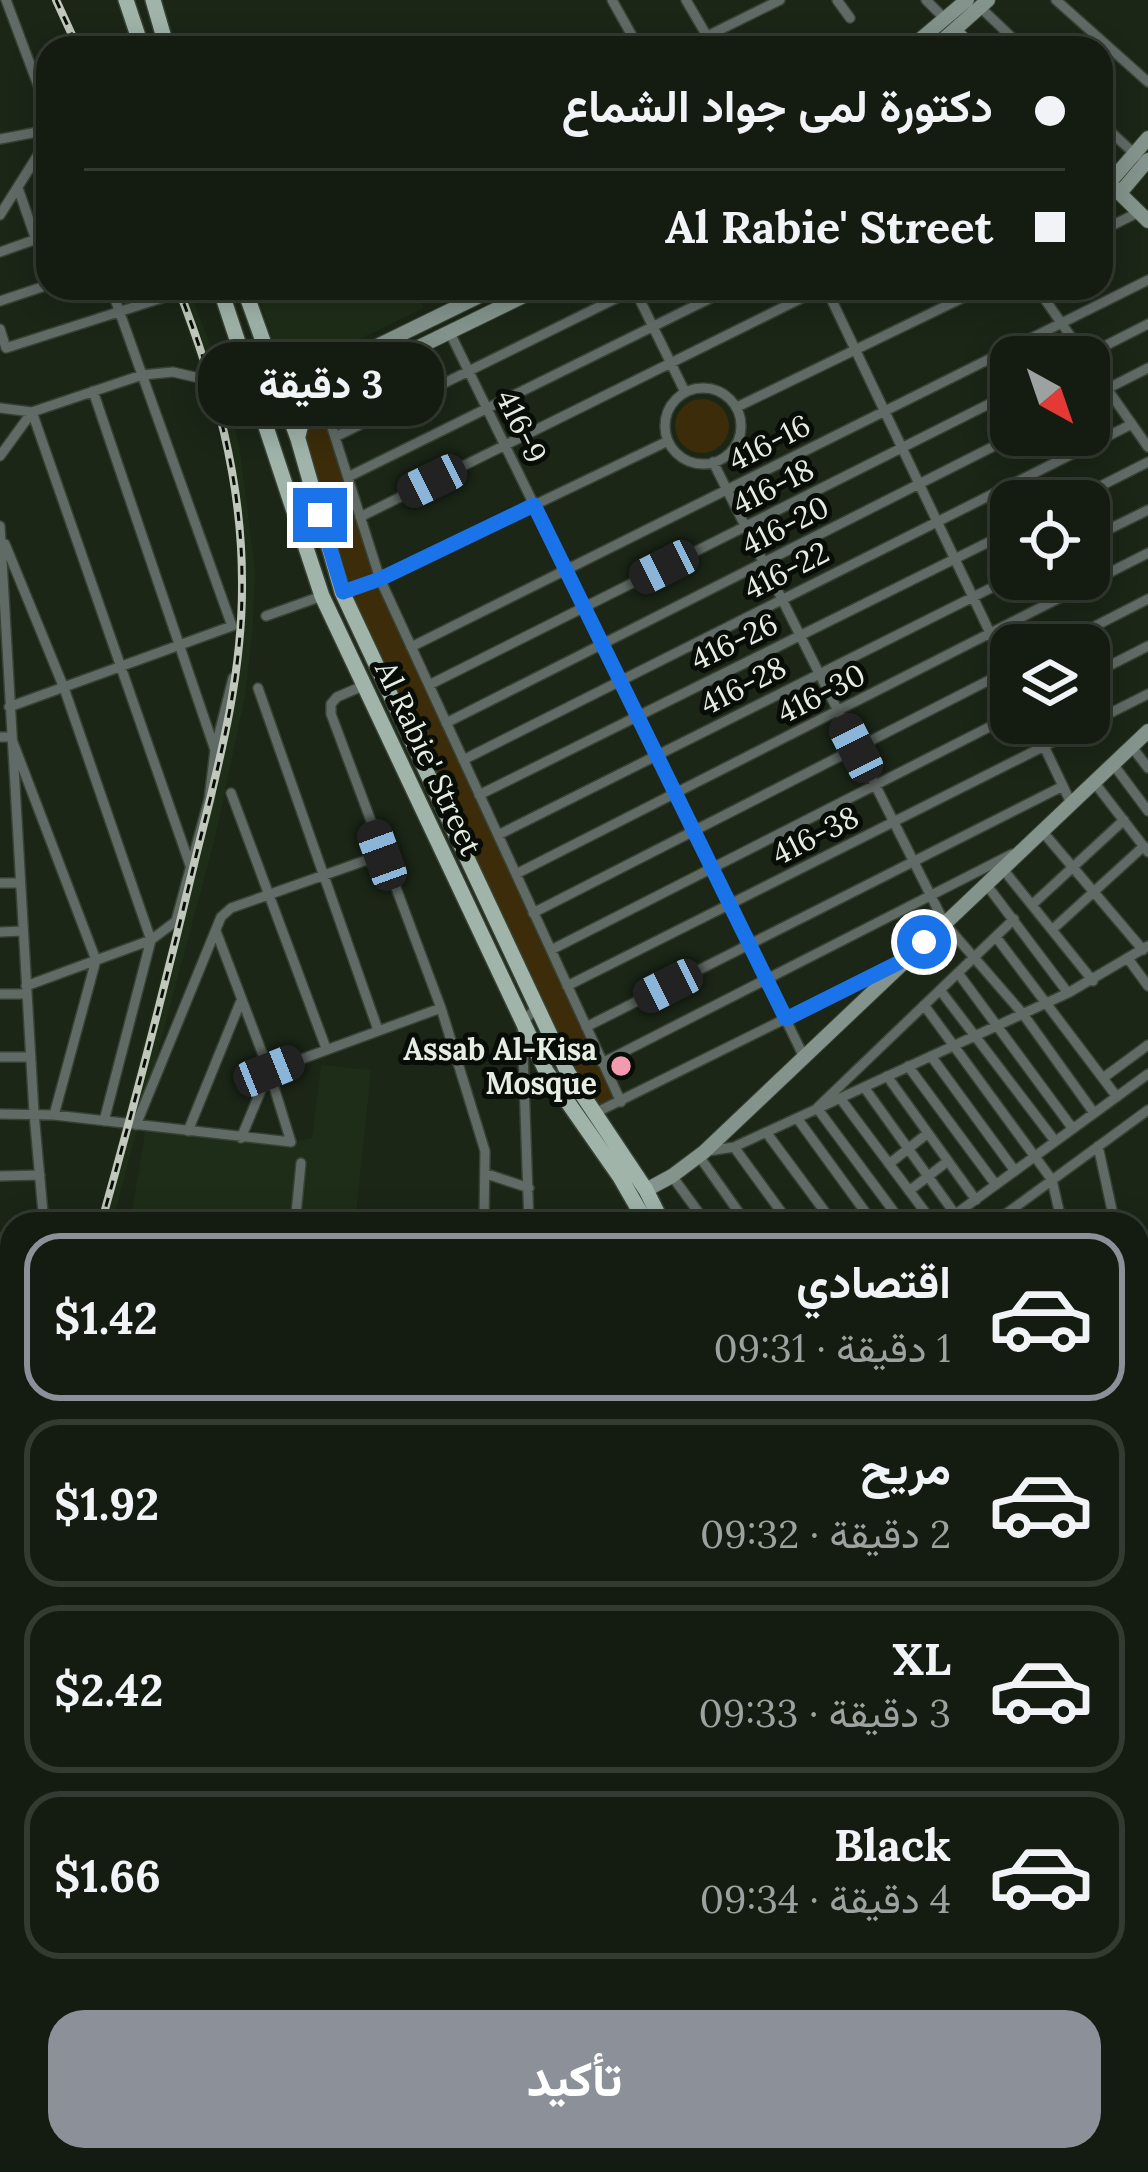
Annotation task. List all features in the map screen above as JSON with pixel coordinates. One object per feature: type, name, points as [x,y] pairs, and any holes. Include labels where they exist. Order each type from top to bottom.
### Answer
[{"type":"main road","points":[[126,0],[138,36]]},
{"type":"main road","points":[[157,2],[164,36]]},
{"type":"main road","name":"Al Rabie' Street","points":[[224,300],[322,596],[546,1071],[642,1212]]},
{"type":"main road","name":"Al Rabie' Street","points":[[248,300],[298,439],[343,592],[568,1073],[646,1190],[648,1212]]},
{"type":"main road","points":[[273,367],[314,378]]},
{"type":"main road","points":[[298,439],[302,420],[319,397]]},
{"type":"street","points":[[612,0],[632,36]]},
{"type":"street","points":[[686,0],[707,36],[780,0]]},
{"type":"street","points":[[837,0],[850,18]]},
{"type":"street","points":[[1056,0],[1096,36]]},
{"type":"street","points":[[928,1],[961,36]]},
{"type":"street","points":[[932,36],[979,3],[1011,36]]},
{"type":"street","points":[[5,8],[36,83]]},
{"type":"street","points":[[943,36],[951,26]]},
{"type":"street","points":[[1113,51],[1148,82]]},
{"type":"street","points":[[1113,134],[1142,160]]},
{"type":"street","points":[[0,139],[36,136]]},
{"type":"street","points":[[1113,182],[1142,160],[1148,138]]},
{"type":"street","points":[[0,215],[36,156]]},
{"type":"street","points":[[1113,187],[1144,217],[1113,227]]},
{"type":"street","points":[[0,252],[36,239],[18,188]]},
{"type":"street","name":"416-16","points":[[1113,297],[1148,280]]},
{"type":"street","points":[[0,301],[36,289]]},
{"type":"street","points":[[9,707],[232,626],[116,300]]},
{"type":"street","points":[[0,329],[6,348],[155,300]]},
{"type":"street","points":[[258,404],[472,300]]},
{"type":"street","points":[[265,422],[516,300]]},
{"type":"street","points":[[335,437],[612,300]]},
{"type":"street","points":[[641,300],[685,392]]},
{"type":"street","points":[[348,477],[706,300]]},
{"type":"street","points":[[360,517],[800,300]]},
{"type":"street","points":[[830,300],[990,632]]},
{"type":"street","points":[[737,407],[958,300]]},
{"type":"street","points":[[1045,300],[1070,336]]},
{"type":"street","name":"416-16","points":[[411,647],[1108,300]]},
{"type":"street","points":[[1110,345],[1148,324]]},
{"type":"street","name":"416-9","points":[[450,333],[804,1057]]},
{"type":"street","points":[[1110,387],[1148,368]]},
{"type":"street","points":[[0,408],[32,412],[142,375],[172,372],[200,378]]},
{"type":"street","points":[[314,378],[314,390],[335,437],[380,579],[621,1102]]},
{"type":"street","points":[[708,388],[730,398],[737,407],[741,418],[738,441],[723,458],[692,462],[668,441],[669,408],[685,392],[708,388]]},
{"type":"street","points":[[92,392],[215,750]]},
{"type":"street","points":[[1110,393],[1147,443]]},
{"type":"street","name":"416-18","points":[[429,686],[990,404]]},
{"type":"street","points":[[0,456],[32,412]]},
{"type":"street","points":[[32,412],[191,868]]},
{"type":"street","name":"416-22","points":[[463,760],[1132,424]]},
{"type":"street","points":[[343,592],[380,579],[668,441]]},
{"type":"street","name":"416-20","points":[[446,723],[990,448]]},
{"type":"street","points":[[713,462],[944,923],[1023,1014],[1094,1113]]},
{"type":"street","points":[[1110,481],[1148,462]]},
{"type":"street","points":[[1110,528],[1148,509]]},
{"type":"street","points":[[0,530],[4,689],[9,707],[6,737],[14,782],[43,1212]]},
{"type":"street","points":[[0,530],[64,688],[151,940],[104,1121]]},
{"type":"street","name":"416-26","points":[[479,795],[990,542]]},
{"type":"street","name":"416-30","points":[[1011,624],[1148,554]]},
{"type":"street","name":"416-28","points":[[498,835],[990,588]]},
{"type":"street","points":[[266,616],[322,596]]},
{"type":"street","points":[[1099,624],[1148,599]]},
{"type":"street","name":"416-30","points":[[516,874],[990,635]]},
{"type":"street","points":[[1110,665],[1148,646]]},
{"type":"street","points":[[0,994],[27,990],[151,940],[178,917],[209,799],[215,750],[233,678]]},
{"type":"street","points":[[533,913],[990,682]]},
{"type":"street","points":[[365,686],[337,697],[331,714],[441,1008],[485,1151],[485,1212]]},
{"type":"street","points":[[258,688],[378,1030]]},
{"type":"street","name":"416-38","points":[[567,986],[1148,694]]},
{"type":"street","points":[[550,950],[990,727]]},
{"type":"street","points":[[646,1190],[701,1154],[1148,731]]},
{"type":"street","points":[[6,737],[96,960],[53,1114]]},
{"type":"street","points":[[1044,746],[1071,803]]},
{"type":"street","points":[[1132,747],[1148,768]]},
{"type":"street","points":[[1113,764],[1148,812]]},
{"type":"street","points":[[0,782],[14,782]]},
{"type":"street","points":[[1054,928],[1146,849],[1094,782]]},
{"type":"street","points":[[586,1027],[1063,786]]},
{"type":"street","points":[[231,793],[326,1048]]},
{"type":"street","points":[[1034,903],[1124,820]]},
{"type":"street","points":[[701,1154],[734,1147],[1023,1014],[1093,981],[1145,948],[1042,831]]},
{"type":"street","points":[[0,834],[17,834]]},
{"type":"street","points":[[602,1063],[1023,849]]},
{"type":"street","points":[[136,1125],[221,917],[231,908],[382,855]]},
{"type":"street","points":[[1002,868],[1093,981]]},
{"type":"street","points":[[0,883],[20,883]]},
{"type":"street","points":[[986,884],[1068,993]]},
{"type":"street","points":[[817,1108],[1014,919]]},
{"type":"street","points":[[0,1114],[53,1114],[291,1142],[216,931]]},
{"type":"street","points":[[0,932],[23,932]]},
{"type":"street","points":[[996,937],[1117,1097]]},
{"type":"street","points":[[593,1114],[904,960]]},
{"type":"street","points":[[1129,960],[1148,986]]},
{"type":"street","points":[[958,973],[1073,1129]]},
{"type":"street","points":[[940,990],[1055,1142]]},
{"type":"street","points":[[188,1131],[240,1003]]},
{"type":"street","points":[[924,1005],[1052,1180],[1059,1212]]},
{"type":"street","points":[[530,1212],[522,1023],[537,1007]]},
{"type":"street","points":[[242,1138],[269,1071],[441,1008]]},
{"type":"street","points":[[1103,1078],[1148,1045]]},
{"type":"street","points":[[931,1056],[1015,1171]]},
{"type":"street","points":[[0,1057],[31,1057]]},
{"type":"street","points":[[908,1066],[996,1185]]},
{"type":"street","points":[[958,1212],[1148,1074]]},
{"type":"street","points":[[887,1076],[976,1200]]},
{"type":"street","points":[[864,1087],[954,1212]]},
{"type":"street","points":[[840,1098],[927,1212]]},
{"type":"street","points":[[817,1108],[894,1212]]},
{"type":"street","points":[[1147,1111],[1148,1127]]},
{"type":"street","points":[[1010,1212],[1147,1111]]},
{"type":"street","points":[[796,1118],[865,1212]]},
{"type":"street","points":[[766,1132],[825,1212]]},
{"type":"street","points":[[889,1164],[928,1133]]},
{"type":"street","points":[[1098,1146],[1112,1212]]},
{"type":"street","points":[[734,1147],[781,1212]]},
{"type":"street","points":[[701,1154],[739,1212]]},
{"type":"street","points":[[909,1191],[948,1160]]},
{"type":"street","points":[[296,1212],[301,1163]]},
{"type":"street","points":[[487,1174],[529,1188]]},
{"type":"street","points":[[0,1176],[40,1175]]},
{"type":"street","points":[[672,1176],[698,1212]]},
{"type":"shaded area","points":[[177,300],[193,300],[228,395],[255,571],[253,625],[245,697],[214,842],[115,1212],[100,1212],[216,762],[234,673],[235,515],[220,427]]},
{"type":"shaded area","points":[[259,300],[420,300],[424,308],[301,367],[284,364]]},
{"type":"shaded area","points":[[321,398],[375,575],[618,1101],[596,1111],[346,587],[301,439]]},
{"type":"shaded area","points":[[702,399],[721,407],[729,426],[721,445],[702,453],[683,445],[675,426],[683,407]]},
{"type":"shaded area","points":[[321,1065],[371,1070],[356,1212],[132,1212],[146,1126],[291,1142],[312,1138]]},
{"type":"railway","points":[[56,0],[72,36]]},
{"type":"railway","points":[[104,1212],[228,722],[241,617],[241,543],[232,469],[215,396],[182,300]]},
{"type":"place","name":"Assab Al-Kisa Mosque","points":[[621,1066]]},
{"type":"route","points":[[320,515],[343,592],[534,505],[786,1019],[904,960],[924,942]]}]
